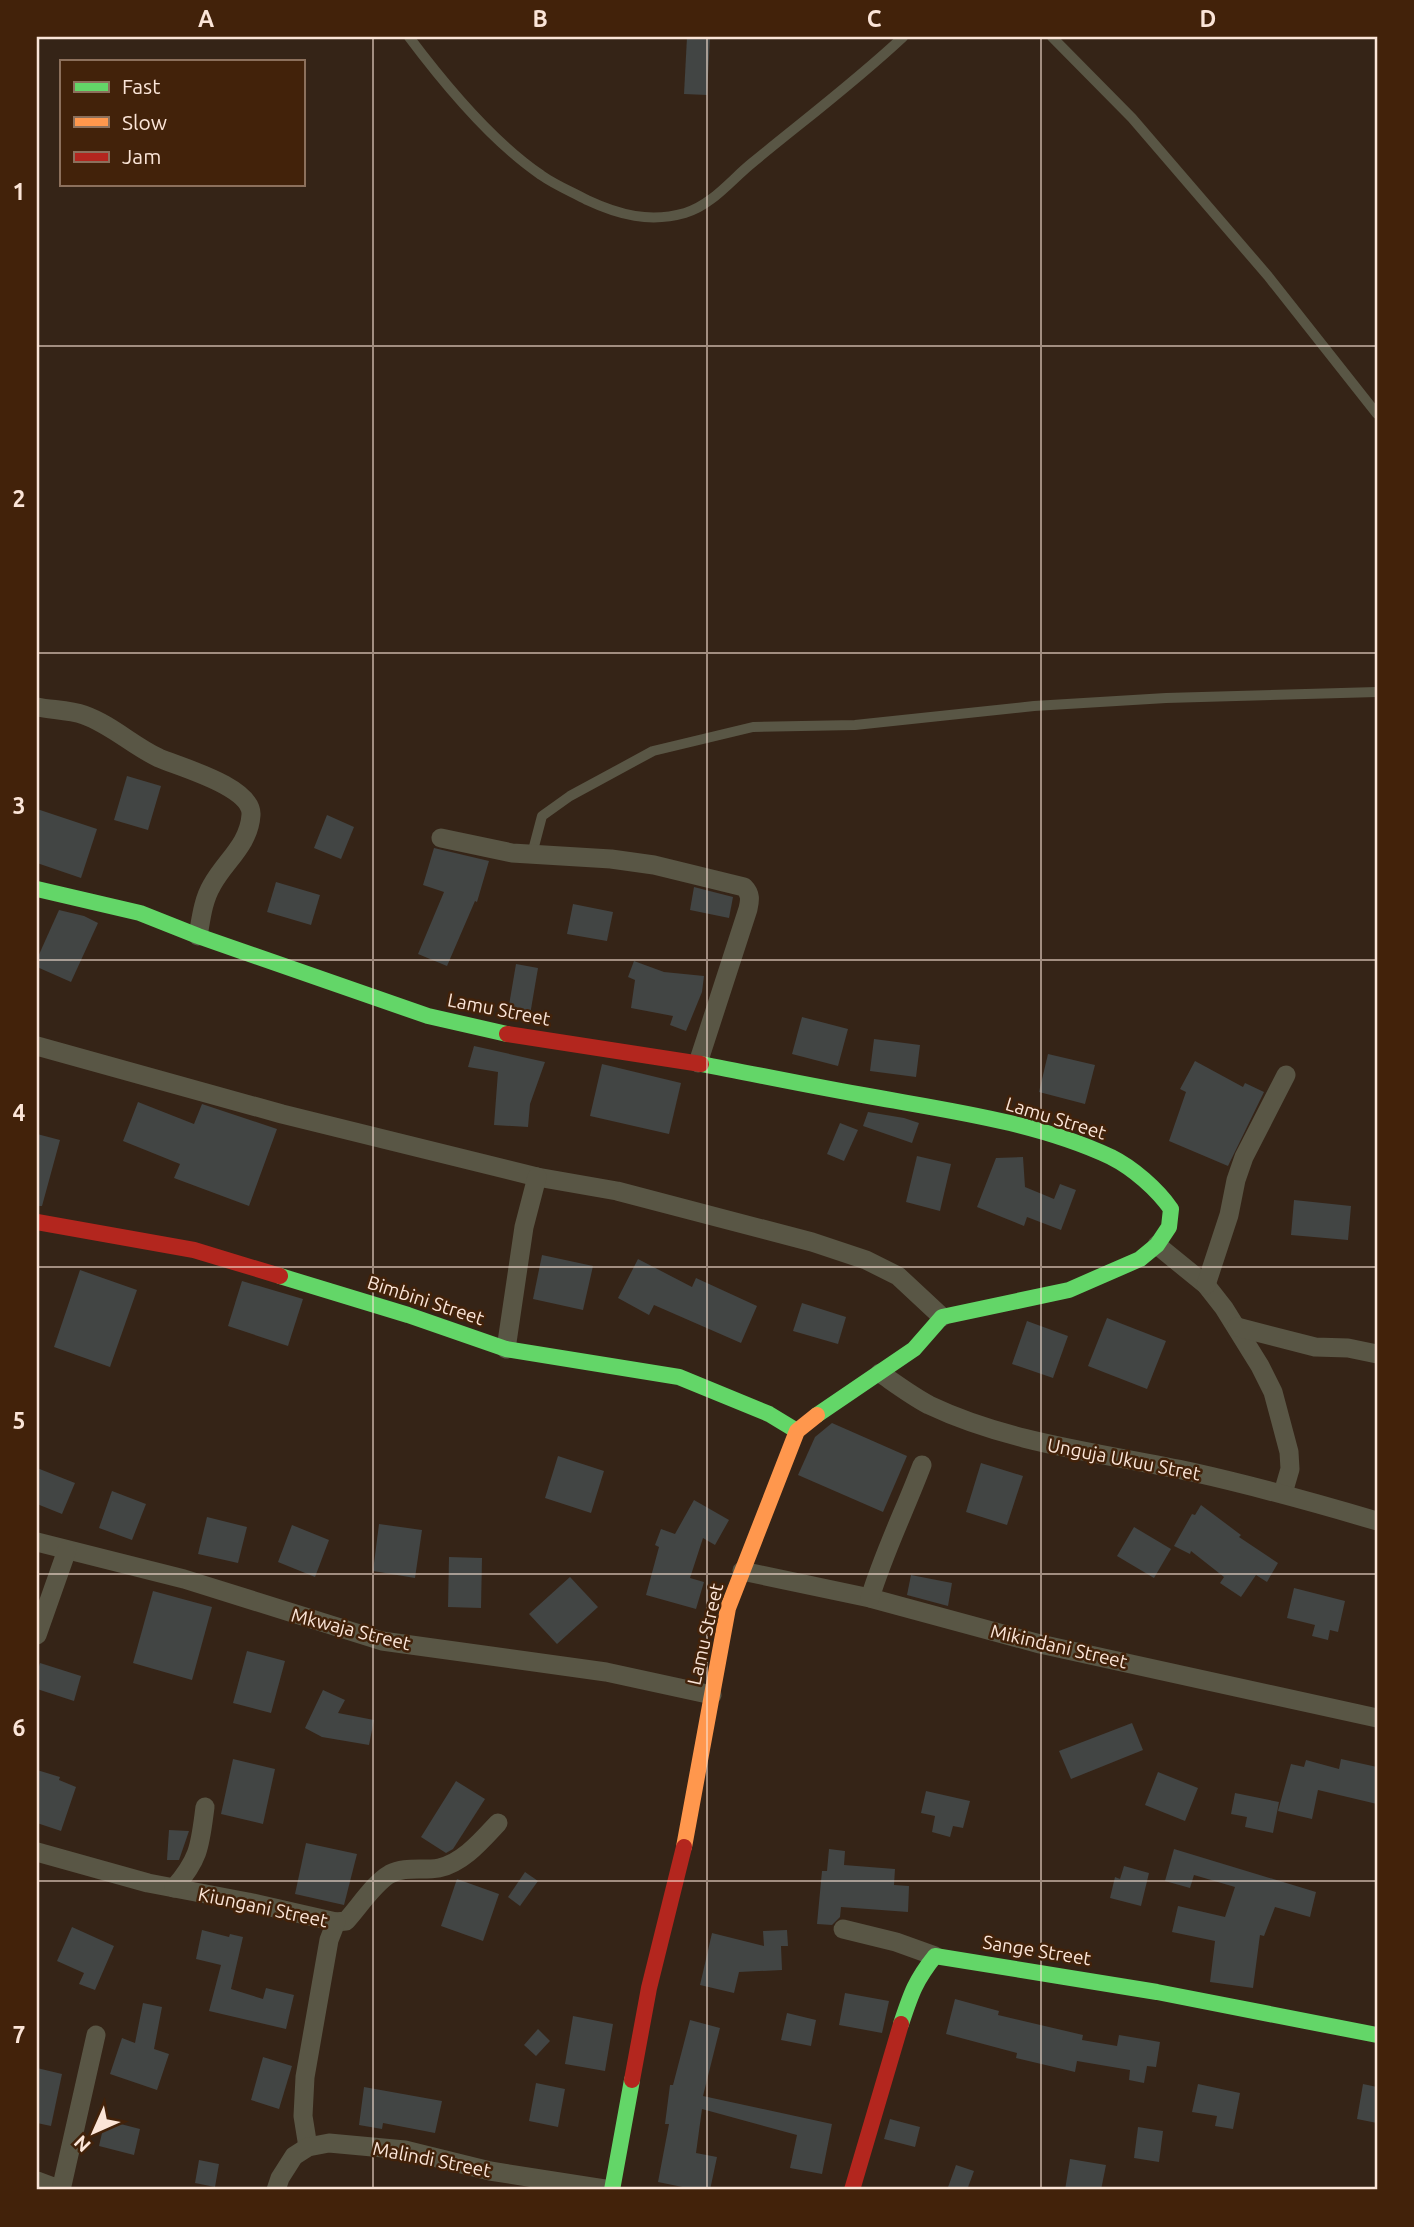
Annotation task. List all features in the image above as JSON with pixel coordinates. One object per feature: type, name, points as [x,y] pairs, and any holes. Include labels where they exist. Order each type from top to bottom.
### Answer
[{"type":"street","points":[[37,707],[82,714],[159,758],[215,780],[249,804],[251,814],[243,842],[212,885],[204,902],[198,936]]},
{"type":"street","points":[[441,838],[512,853],[611,859],[654,865],[744,887],[749,892],[748,909],[698,1063]]},
{"type":"street","name":"Lamu Street","points":[[37,889],[140,912],[198,936],[428,1016],[508,1034],[698,1063],[960,1112],[1054,1136],[1113,1158],[1163,1197],[1171,1209],[1169,1227],[1157,1245]]},
{"type":"street","points":[[37,1046],[282,1114],[537,1177],[617,1191],[812,1242],[866,1260],[898,1276],[942,1317]]},
{"type":"street","points":[[1206,1285],[1244,1157],[1286,1075]]},
{"type":"street","points":[[506,1349],[524,1227],[537,1177]]},
{"type":"street","name":"Bimbini Street","points":[[37,1222],[134,1238],[207,1254],[408,1315],[506,1349],[680,1377],[769,1414],[797,1431]]},
{"type":"street","points":[[797,1431],[826,1408],[914,1349],[942,1317],[1069,1290],[1140,1259],[1157,1245],[1206,1285],[1237,1327],[1273,1392],[1289,1452],[1290,1469],[1283,1493]]},
{"type":"street","points":[[1237,1327],[1315,1347],[1348,1348],[1377,1354]]},
{"type":"street","name":"Unguja Ukuu Stret","points":[[880,1373],[929,1405],[969,1421],[1038,1442],[1189,1471],[1283,1493],[1377,1521]]},
{"type":"street","name":"Lamu Street","points":[[611,2190],[649,1988],[670,1910],[694,1800],[728,1608],[797,1431]]},
{"type":"street","points":[[870,1598],[880,1566],[906,1509],[922,1465]]},
{"type":"street","name":"Mkwaja Street","points":[[37,1542],[184,1579],[382,1641],[606,1672],[712,1695]]},
{"type":"street","points":[[37,1635],[67,1550]]},
{"type":"street","name":"Mikindani Street","points":[[742,1571],[870,1598],[1040,1643],[1377,1718]]},
{"type":"street","points":[[174,1888],[195,1862],[200,1847],[205,1808]]},
{"type":"street","name":"Kiungani Street","points":[[37,1852],[174,1888],[336,1922],[346,1921],[388,1875],[397,1871],[440,1868],[451,1863],[469,1852],[498,1823]]},
{"type":"street","points":[[276,2190],[294,2156],[308,2147],[303,2116],[305,2077],[329,1940],[336,1922]]},
{"type":"street","points":[[844,1929],[896,1942],[935,1956],[912,1989],[852,2190]]},
{"type":"street","name":"Sange Street","points":[[935,1956],[1235,2005],[1377,2035]]},
{"type":"street","points":[[37,2181],[61,2190],[96,2035]]},
{"type":"street","name":"Malindi Street","points":[[308,2147],[330,2143],[384,2147],[490,2171],[611,2190]]},
{"type":"lane","points":[[410,37],[490,131],[542,176],[605,208],[635,218],[662,218],[687,213],[711,200],[751,164],[837,96],[903,37]]},
{"type":"lane","points":[[1052,37],[1132,118],[1268,276],[1377,414]]},
{"type":"lane","points":[[532,854],[542,816],[570,796],[653,751],[754,727],[855,725],[1034,706],[1166,698],[1377,692]]},
{"type":"building","points":[[687,37],[710,37],[707,95],[684,94]]},
{"type":"building","points":[[127,776],[161,786],[148,830],[114,820]]},
{"type":"building","points":[[37,809],[97,829],[81,878],[37,863]]},
{"type":"building","points":[[327,815],[354,827],[341,859],[314,848]]},
{"type":"building","points":[[434,848],[489,861],[477,902],[475,901],[447,966],[418,954],[444,892],[423,885]]},
{"type":"building","points":[[276,882],[320,895],[311,925],[267,912]]},
{"type":"building","points":[[694,887],[733,897],[729,918],[690,910]]},
{"type":"building","points":[[573,904],[613,912],[607,941],[567,934]]},
{"type":"building","points":[[59,910],[84,916],[98,923],[71,982],[37,967],[37,959]]},
{"type":"building","points":[[634,961],[664,972],[704,976],[702,992],[686,1031],[670,1025],[673,1016],[631,1008],[635,980],[628,977]]},
{"type":"building","points":[[516,964],[538,968],[530,1015],[508,1011]]},
{"type":"building","points":[[802,1017],[848,1029],[838,1066],[792,1054]]},
{"type":"building","points":[[874,1039],[920,1045],[916,1077],[870,1071]]},
{"type":"building","points":[[474,1046],[545,1062],[530,1104],[528,1127],[494,1125],[498,1072],[468,1067]]},
{"type":"building","points":[[1048,1054],[1095,1065],[1085,1104],[1039,1092]]},
{"type":"building","points":[[1195,1061],[1243,1087],[1245,1083],[1264,1092],[1228,1166],[1169,1141],[1186,1092],[1180,1089]]},
{"type":"building","points":[[602,1064],[681,1083],[669,1134],[590,1116]]},
{"type":"building","points":[[138,1102],[194,1124],[202,1104],[277,1129],[249,1206],[174,1178],[180,1164],[123,1141]]},
{"type":"building","points":[[868,1112],[919,1123],[912,1143],[863,1126]]},
{"type":"building","points":[[840,1123],[858,1130],[844,1161],[827,1154]]},
{"type":"building","points":[[37,1134],[60,1140],[42,1206],[37,1206]]},
{"type":"building","points":[[917,1156],[951,1164],[940,1211],[906,1202]]},
{"type":"building","points":[[1023,1157],[1025,1187],[1054,1199],[1060,1184],[1076,1190],[1061,1230],[1027,1217],[1024,1226],[977,1207],[996,1158]]},
{"type":"building","points":[[1294,1200],[1351,1206],[1348,1240],[1291,1235]]},
{"type":"building","points":[[542,1255],[593,1266],[583,1310],[533,1299]]},
{"type":"building","points":[[638,1259],[692,1287],[696,1278],[757,1306],[741,1343],[654,1305],[649,1315],[618,1298]]},
{"type":"building","points":[[80,1270],[137,1290],[110,1367],[54,1347]]},
{"type":"building","points":[[242,1281],[303,1299],[288,1346],[228,1326]]},
{"type":"building","points":[[802,1303],[846,1317],[838,1344],[793,1331]]},
{"type":"building","points":[[1107,1318],[1166,1341],[1147,1389],[1088,1366]]},
{"type":"building","points":[[1027,1321],[1068,1336],[1053,1378],[1012,1364]]},
{"type":"building","points":[[832,1423],[907,1456],[883,1512],[798,1475],[815,1437]]},
{"type":"building","points":[[558,1456],[604,1471],[591,1513],[545,1498]]},
{"type":"building","points":[[981,1463],[1023,1476],[1007,1525],[966,1512]]},
{"type":"building","points":[[37,1468],[75,1483],[62,1514],[37,1504]]},
{"type":"building","points":[[112,1491],[146,1504],[132,1540],[99,1528]]},
{"type":"building","points":[[694,1500],[729,1520],[715,1545],[703,1538],[690,1578],[704,1582],[696,1609],[646,1595],[659,1547],[655,1545],[661,1529],[675,1534]]},
{"type":"building","points":[[1201,1505],[1241,1535],[1239,1537],[1278,1563],[1267,1582],[1256,1575],[1241,1597],[1220,1583],[1224,1577],[1191,1551],[1190,1554],[1174,1546],[1192,1514],[1195,1515]]},
{"type":"building","points":[[207,1517],[247,1527],[238,1563],[198,1554]]},
{"type":"building","points":[[379,1524],[422,1530],[415,1578],[373,1571]]},
{"type":"building","points":[[292,1525],[329,1540],[315,1577],[278,1562]]},
{"type":"building","points":[[1134,1527],[1171,1549],[1154,1578],[1117,1556]]},
{"type":"building","points":[[449,1557],[482,1558],[481,1608],[448,1607]]},
{"type":"building","points":[[911,1575],[952,1583],[948,1606],[907,1595]]},
{"type":"building","points":[[570,1577],[598,1607],[557,1644],[529,1614]]},
{"type":"building","points":[[1294,1588],[1345,1601],[1338,1632],[1330,1630],[1328,1640],[1312,1636],[1315,1625],[1287,1618]]},
{"type":"building","points":[[153,1591],[212,1607],[192,1680],[133,1663]]},
{"type":"building","points":[[247,1651],[285,1661],[271,1713],[233,1703]]},
{"type":"building","points":[[40,1663],[81,1676],[74,1701],[37,1689]]},
{"type":"building","points":[[323,1690],[345,1700],[338,1713],[374,1720],[369,1745],[322,1737],[305,1728]]},
{"type":"building","points":[[1132,1723],[1143,1750],[1071,1779],[1059,1751]]},
{"type":"building","points":[[233,1759],[275,1769],[263,1824],[221,1814]]},
{"type":"building","points":[[1341,1759],[1377,1767],[1377,1804],[1318,1790],[1312,1819],[1278,1811],[1291,1764],[1304,1767],[1306,1760],[1339,1769]]},
{"type":"building","points":[[37,1770],[60,1777],[59,1780],[76,1787],[61,1831],[37,1823]]},
{"type":"building","points":[[1158,1772],[1198,1788],[1185,1821],[1145,1805]]},
{"type":"building","points":[[456,1781],[485,1799],[453,1849],[446,1853],[421,1837]]},
{"type":"building","points":[[926,1791],[970,1801],[963,1828],[953,1826],[950,1837],[932,1832],[935,1816],[921,1813]]},
{"type":"building","points":[[1235,1793],[1279,1802],[1273,1833],[1245,1827],[1247,1817],[1231,1814]]},
{"type":"building","points":[[169,1830],[189,1831],[179,1860],[167,1860]]},
{"type":"building","points":[[306,1843],[357,1854],[344,1905],[295,1894]]},
{"type":"building","points":[[829,1849],[845,1851],[844,1865],[895,1869],[894,1885],[909,1886],[908,1912],[841,1907],[840,1917],[832,1925],[817,1924],[822,1871],[827,1871]]},
{"type":"building","points":[[1174,1849],[1316,1892],[1310,1917],[1275,1907],[1264,1936],[1260,1935],[1253,1988],[1210,1982],[1215,1941],[1172,1932],[1178,1906],[1225,1917],[1235,1887],[1194,1875],[1190,1888],[1165,1881]]},
{"type":"building","points":[[1124,1866],[1149,1873],[1141,1906],[1110,1898],[1115,1877],[1120,1879]]},
{"type":"building","points":[[525,1872],[538,1881],[520,1906],[508,1897]]},
{"type":"building","points":[[457,1879],[499,1894],[483,1941],[441,1926]]},
{"type":"building","points":[[72,1927],[114,1946],[95,1990],[79,1984],[84,1973],[57,1961]]},
{"type":"building","points":[[202,1930],[229,1937],[230,1934],[243,1937],[231,1989],[263,1999],[266,1988],[294,1995],[286,2029],[209,2011],[221,1965],[196,1959]]},
{"type":"building","points":[[787,1930],[788,1946],[781,1946],[782,1970],[739,1972],[734,1993],[700,1985],[712,1933],[764,1946],[763,1931]]},
{"type":"building","points":[[845,1993],[889,2001],[882,2033],[839,2025]]},
{"type":"building","points":[[955,1999],[999,2011],[998,2015],[1083,2035],[1082,2040],[1117,2046],[1119,2035],[1160,2042],[1156,2067],[1147,2066],[1144,2083],[1129,2080],[1130,2070],[1077,2061],[1075,2072],[1016,2058],[1017,2053],[946,2034]]},
{"type":"building","points":[[143,2003],[162,2007],[154,2049],[169,2054],[157,2090],[110,2074],[122,2038],[135,2043]]},
{"type":"building","points":[[787,2013],[816,2020],[811,2046],[781,2040]]},
{"type":"building","points":[[573,2016],[613,2024],[605,2071],[565,2064]]},
{"type":"building","points":[[690,2020],[720,2028],[703,2096],[832,2124],[822,2174],[790,2168],[797,2135],[702,2109],[696,2153],[717,2157],[710,2190],[658,2182],[669,2124],[665,2124],[670,2085],[673,2085]]},
{"type":"building","points":[[538,2029],[550,2041],[536,2056],[524,2045]]},
{"type":"building","points":[[263,2057],[292,2066],[279,2109],[251,2100]]},
{"type":"building","points":[[37,2068],[62,2074],[51,2126],[37,2123]]},
{"type":"building","points":[[536,2083],[565,2089],[558,2127],[529,2121]]},
{"type":"building","points":[[1198,2084],[1240,2093],[1233,2129],[1215,2126],[1217,2116],[1192,2112]]},
{"type":"building","points":[[1363,2084],[1377,2087],[1377,2123],[1357,2119]]},
{"type":"building","points":[[364,2087],[442,2101],[435,2133],[383,2123],[382,2129],[359,2125]]},
{"type":"building","points":[[890,2119],[920,2127],[915,2147],[884,2139]]},
{"type":"building","points":[[105,2120],[140,2129],[134,2155],[99,2146]]},
{"type":"building","points":[[1138,2127],[1163,2131],[1159,2162],[1134,2158]]},
{"type":"building","points":[[1070,2159],[1106,2165],[1101,2190],[1065,2190]]},
{"type":"building","points":[[199,2160],[219,2164],[215,2187],[195,2183]]},
{"type":"building","points":[[956,2165],[974,2171],[967,2190],[947,2190]]},
{"type":"traffic: fast","points":[[37,889],[140,913],[198,936],[428,1016],[507,1034]]},
{"type":"traffic: fast","points":[[701,1064],[964,1113],[1055,1135],[1119,1162],[1152,1187],[1171,1209],[1169,1227],[1157,1245],[1140,1259],[1069,1290],[942,1317],[914,1349],[817,1415]]},
{"type":"traffic: fast","points":[[280,1276],[408,1315],[506,1349],[679,1377],[769,1414],[797,1431]]},
{"type":"traffic: fast","points":[[901,2024],[914,1988],[935,1956],[1157,1992],[1377,2035]]},
{"type":"traffic: fast","points":[[612,2190],[632,2080]]},
{"type":"traffic: slow","points":[[684,1847],[728,1608],[797,1431],[817,1415]]},
{"type":"traffic: jam","points":[[507,1034],[701,1064]]},
{"type":"traffic: jam","points":[[37,1222],[194,1250],[280,1276]]},
{"type":"traffic: jam","points":[[632,2080],[649,1988],[684,1847]]},
{"type":"traffic: jam","points":[[852,2190],[901,2024]]}]
